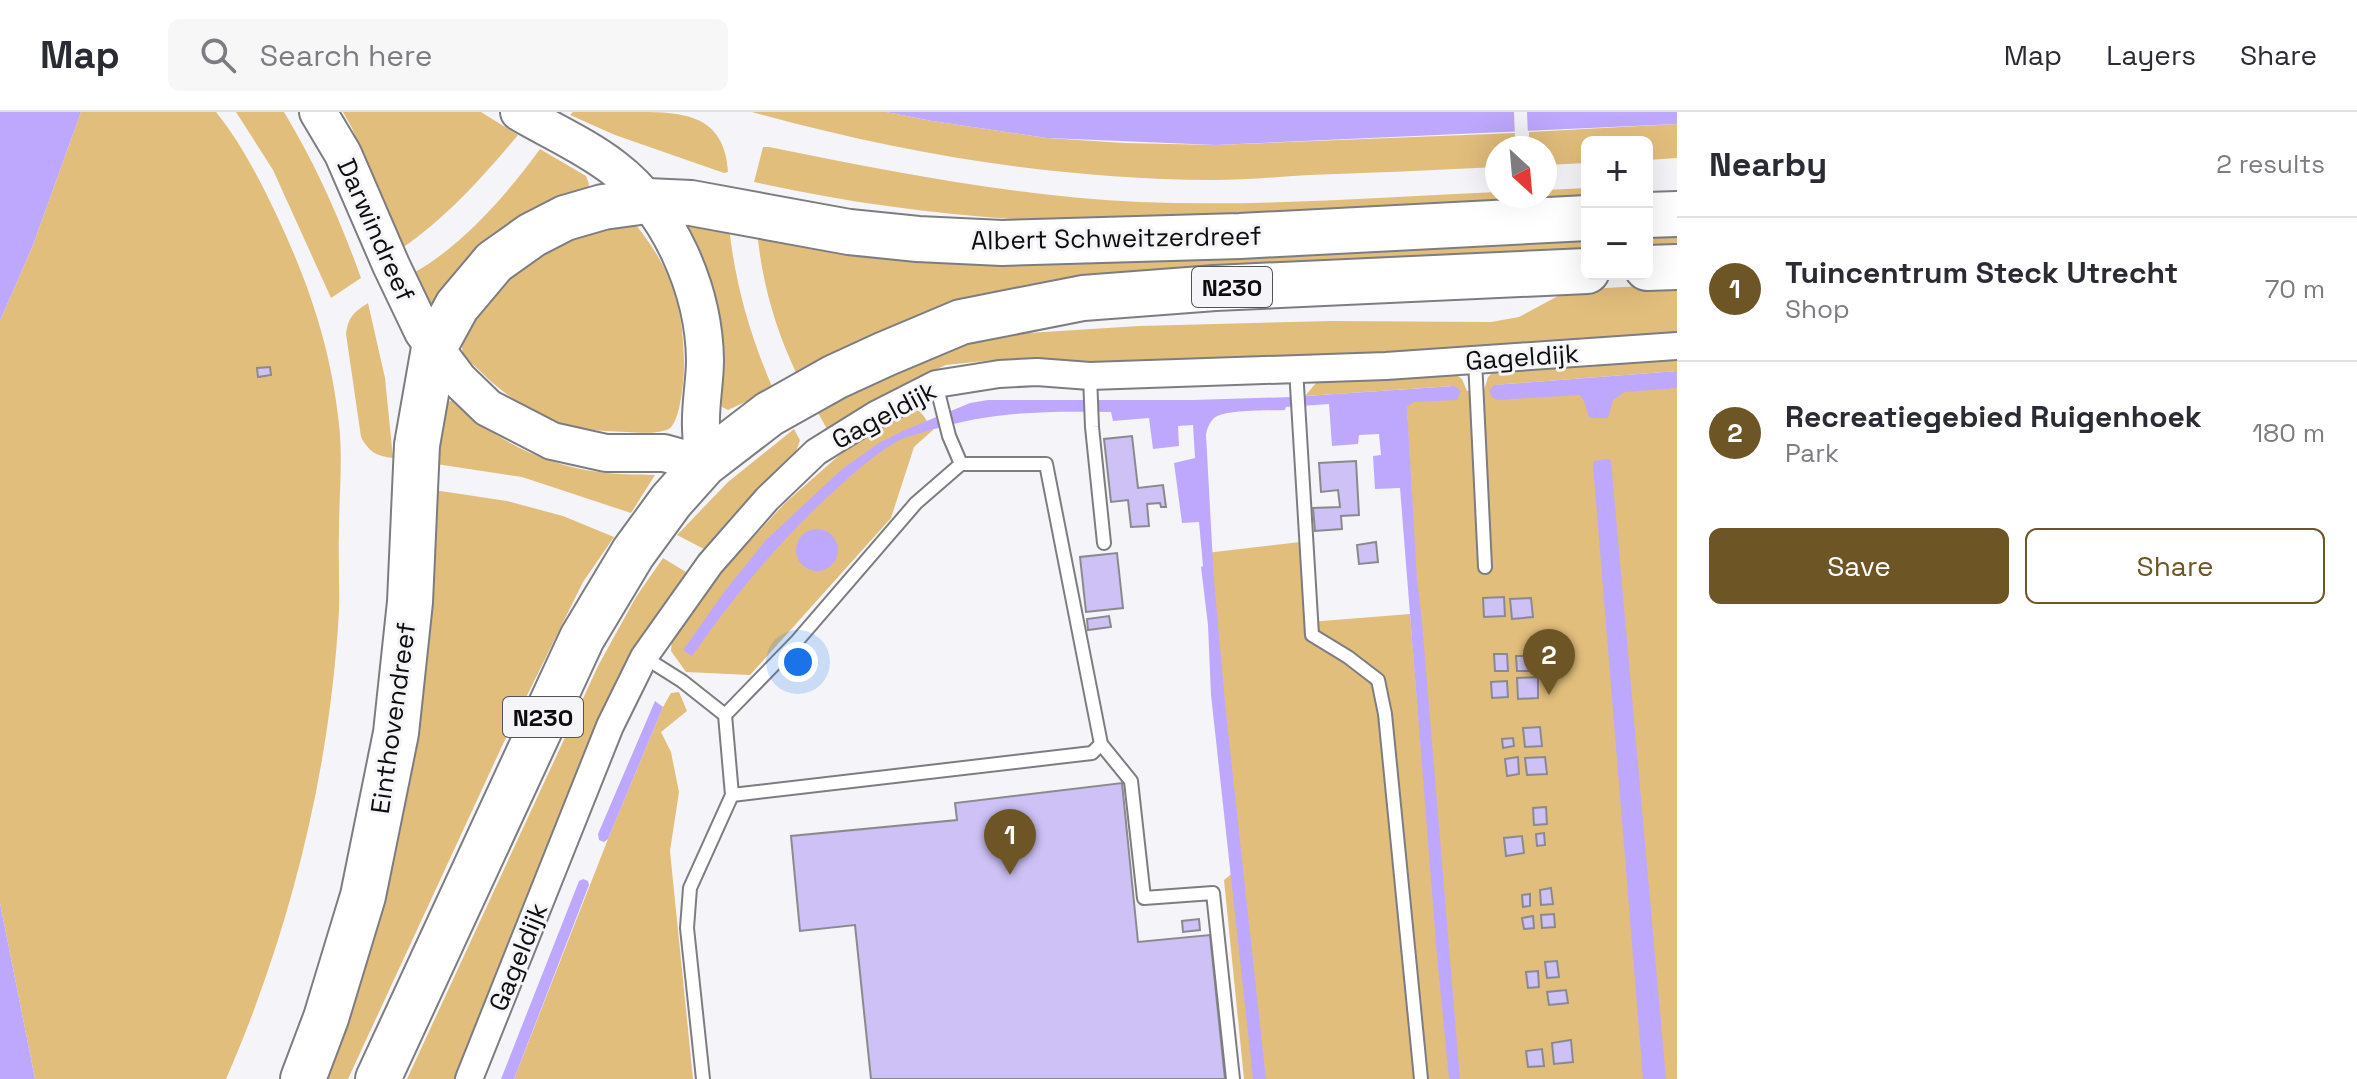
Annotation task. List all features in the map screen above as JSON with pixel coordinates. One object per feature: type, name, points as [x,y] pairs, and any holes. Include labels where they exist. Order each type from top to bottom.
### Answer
[{"type":"highway","name":"N230","points":[[434,348],[457,306],[494,262],[532,235],[578,214],[647,201]]},
{"type":"highway","name":"Albert Schweitzerdreef","points":[[647,201],[691,203],[849,232],[1002,243],[1197,238],[1581,218]]},
{"type":"highway","points":[[1653,215],[1677,214]]},
{"type":"highway","points":[[1653,268],[1677,267]]},
{"type":"highway","name":"Albert Schweitzerdreef","points":[[704,464],[769,414],[835,377],[961,322],[1083,298],[1215,288],[1581,271]]},
{"type":"highway","name":"Einthovendreef","points":[[303,1079],[326,1018],[363,896],[396,733],[410,602],[415,457],[434,348]]},
{"type":"highway","name":"N230","points":[[378,1079],[582,638],[633,553],[671,501],[704,464]]},
{"type":"main road","name":"Darwindreef","points":[[318,112],[343,154],[411,310],[434,348],[459,380],[488,408],[552,441],[606,453],[664,453],[704,464]]},
{"type":"main road","points":[[519,112],[573,140],[627,179],[647,201],[668,233],[693,284],[701,321],[705,359],[701,427],[704,464]]},
{"type":"street","name":"Gageldijk","points":[[469,1079],[610,726],[644,657],[710,564],[767,499],[816,452],[877,414],[938,397],[999,374],[1037,372],[1090,376],[1386,366],[1677,346]]},
{"type":"lane","points":[[1475,360],[1485,567]]},
{"type":"lane","points":[[1296,369],[1312,635],[1378,680],[1385,714],[1421,1079]]},
{"type":"lane","points":[[1090,376],[1104,543]]},
{"type":"lane","points":[[938,397],[946,428],[961,464]]},
{"type":"lane","points":[[725,715],[797,641],[916,503],[961,464],[1046,464],[1101,744],[1131,781],[1144,898],[1213,893],[1233,1079]]},
{"type":"lane","points":[[644,657],[682,681],[725,715],[732,795],[690,888],[687,928],[703,1079]]},
{"type":"lane","points":[[732,795],[1092,753],[1101,744]]},
{"type":"shaded area","points":[[0,112],[81,112],[33,245],[0,321]]},
{"type":"shaded area","points":[[81,112],[216,112],[250,162],[289,241],[317,317],[335,396],[341,451],[339,611],[327,731],[288,909],[249,1023],[226,1079],[35,1079],[0,903],[0,321],[33,245]]},
{"type":"shaded area","points":[[236,112],[284,112],[307,152],[361,278],[331,298],[273,170]]},
{"type":"shaded area","points":[[343,112],[481,112],[518,135],[463,196],[401,249]]},
{"type":"shaded area","points":[[573,112],[670,113],[698,120],[719,138],[728,172],[615,135],[570,115]]},
{"type":"shaded area","points":[[752,112],[886,112],[1047,138],[1125,143],[1216,145],[1515,133],[1515,136],[1485,136],[1485,168],[1212,180],[1153,179],[1037,169],[923,152]]},
{"type":"shaded area","points":[[886,112],[1677,112],[1677,124],[1216,145],[1047,138]]},
{"type":"shaded area","points":[[1677,124],[1677,158],[1653,160],[1653,136],[1581,136],[1581,163],[1557,164],[1557,136],[1529,136],[1529,132]]},
{"type":"shaded area","points":[[763,147],[769,147],[953,182],[1093,199],[1185,203],[1274,202],[1485,193],[1485,207],[1077,223],[955,214],[874,204],[754,182]]},
{"type":"shaded area","points":[[540,149],[586,176],[588,188],[432,309],[415,272],[467,233],[514,183]]},
{"type":"shaded area","points":[[1581,188],[1581,203],[1557,204],[1557,189]]},
{"type":"shaded area","points":[[621,222],[636,225],[658,257],[673,288],[681,320],[684,365],[677,417],[669,429],[659,432],[595,430],[556,421],[528,408],[490,381],[462,350],[464,339],[477,315],[518,269],[548,249]]},
{"type":"shaded area","points":[[685,224],[729,226],[745,309],[773,389],[728,410],[722,407],[721,401],[722,351],[716,301],[707,270]]},
{"type":"shaded area","points":[[1677,229],[1677,250],[1653,252],[1653,231]]},
{"type":"shaded area","points":[[757,230],[1581,234],[1581,255],[1100,280],[798,377],[771,305]]},
{"type":"shaded area","points":[[1677,284],[1677,336],[1446,352],[1192,362],[994,360],[946,365],[885,394],[827,429],[817,411],[865,381],[925,356],[1014,334],[1139,326],[1332,321],[1491,322],[1519,317],[1558,296],[1588,289]]},
{"type":"shaded area","points":[[368,303],[385,378],[393,458],[374,452],[361,437],[346,334],[352,316]]},
{"type":"shaded area","points":[[1677,357],[1677,371],[1494,385],[1677,378],[1677,1079],[1244,1079],[1224,880],[1235,871],[1206,553],[1300,542],[1309,622],[1410,614],[1434,903],[1406,394],[1454,386],[1305,396],[1320,378],[1454,373],[1462,379],[1467,391],[1484,390],[1488,377],[1495,370]]},
{"type":"shaded area","points":[[1677,371],[1677,388],[1625,392],[1613,400],[1608,418],[1589,418],[1580,395],[1497,400],[1489,391],[1494,385]]},
{"type":"shaded area","points":[[1454,386],[1461,391],[1457,400],[1414,402],[1407,407],[1417,579],[1460,1079],[1449,1079],[1400,488],[1375,489],[1373,456],[1381,455],[1379,434],[1359,435],[1358,444],[1332,446],[1329,404],[1220,415],[1211,422],[1206,435],[1214,581],[1226,713],[1266,1079],[1253,1079],[1211,695],[1199,522],[1182,523],[1174,463],[1195,458],[1193,425],[1178,426],[1179,446],[1153,449],[1149,418],[1113,421],[1111,412],[1042,412],[998,416],[954,424],[902,439],[864,464],[802,522],[744,587],[692,656],[683,650],[766,540],[841,470],[879,443],[970,403],[988,400],[1291,397]]},
{"type":"shaded area","points":[[452,400],[484,427],[539,456],[599,472],[655,475],[631,513],[522,477],[436,464],[440,407]]},
{"type":"shaded area","points":[[910,407],[921,412],[933,430],[914,447],[891,518],[750,675],[686,672],[671,651],[673,629],[703,592],[785,503],[870,428]]},
{"type":"shaded area","points":[[794,429],[800,440],[795,455],[704,549],[677,535],[728,482]]},
{"type":"shaded area","points":[[1609,459],[1666,1079],[1643,1079],[1593,465],[1594,461]]},
{"type":"shaded area","points":[[434,490],[507,501],[563,516],[614,537],[583,582],[503,744],[348,1079],[324,1079]]},
{"type":"shaded area","points":[[817,529],[832,535],[838,550],[832,565],[817,571],[802,565],[796,550],[802,535]]},
{"type":"shaded area","points":[[663,558],[686,572],[641,645],[458,1079],[407,1079],[598,666],[636,597]]},
{"type":"shaded area","points":[[679,692],[687,711],[661,732],[671,752],[679,792],[670,851],[693,1079],[514,1079],[663,707],[671,693]]},
{"type":"shaded area","points":[[655,701],[663,707],[608,839],[604,842],[599,840],[598,834]]},
{"type":"shaded area","points":[[583,879],[589,885],[514,1079],[501,1079],[579,881]]},
{"type":"shaded area","points":[[0,903],[35,1079],[0,1079]]},
{"type":"pier","points":[[1514,112],[1527,112],[1528,136],[1515,136]]},
{"type":"building","points":[[270,367],[271,375],[258,377],[257,368]]},
{"type":"building","points":[[1132,436],[1138,488],[1163,485],[1166,507],[1161,507],[1160,503],[1147,504],[1149,526],[1131,527],[1128,500],[1111,502],[1104,439]]},
{"type":"building","points":[[1356,461],[1359,515],[1341,516],[1342,529],[1315,531],[1313,508],[1340,507],[1338,490],[1321,492],[1319,463]]},
{"type":"building","points":[[1376,542],[1378,562],[1359,564],[1357,545]]},
{"type":"building","points":[[1117,553],[1123,608],[1086,612],[1080,557]]},
{"type":"building","points":[[1504,597],[1505,616],[1484,617],[1483,598]]},
{"type":"building","points":[[1531,598],[1533,617],[1512,619],[1510,599]]},
{"type":"building","points":[[1109,616],[1111,627],[1088,630],[1087,619]]},
{"type":"building","points":[[1494,654],[1507,654],[1508,671],[1495,671]]},
{"type":"building","points":[[1516,656],[1530,656],[1530,671],[1517,671]]},
{"type":"building","points":[[1538,677],[1538,698],[1518,699],[1517,678]]},
{"type":"building","points":[[1507,681],[1508,697],[1492,698],[1491,682]]},
{"type":"building","points":[[1540,727],[1542,746],[1525,747],[1523,728]]},
{"type":"building","points":[[1513,738],[1514,746],[1503,748],[1502,739]]},
{"type":"building","points":[[1518,757],[1519,774],[1507,776],[1505,759]]},
{"type":"building","points":[[1545,757],[1547,774],[1527,775],[1525,758]]},
{"type":"building","points":[[1122,783],[1138,942],[1210,935],[1225,1079],[871,1079],[855,925],[800,931],[791,836],[957,820],[955,803]]},
{"type":"building","points":[[1546,807],[1547,824],[1534,825],[1533,808]]},
{"type":"building","points":[[1544,833],[1545,845],[1537,846],[1536,834]]},
{"type":"building","points":[[1522,836],[1524,853],[1506,856],[1504,838]]},
{"type":"building","points":[[1551,888],[1553,904],[1541,905],[1540,890]]},
{"type":"building","points":[[1530,894],[1530,906],[1523,907],[1522,895]]},
{"type":"building","points":[[1554,914],[1555,927],[1542,928],[1541,915]]},
{"type":"building","points":[[1533,916],[1534,928],[1524,929],[1522,918]]},
{"type":"building","points":[[1199,919],[1200,930],[1183,932],[1182,921]]},
{"type":"building","points":[[1557,961],[1559,977],[1547,978],[1545,962]]},
{"type":"building","points":[[1538,971],[1539,987],[1528,988],[1526,972]]},
{"type":"building","points":[[1566,990],[1568,1003],[1549,1005],[1547,992]]},
{"type":"building","points":[[1571,1040],[1573,1062],[1554,1064],[1552,1043]]},
{"type":"building","points":[[1542,1049],[1544,1066],[1528,1067],[1526,1051]]},
{"type":"place","name":"Recreatiegebied Ruigenhoek","points":[[1549,695]]},
{"type":"place","name":"Tuincentrum Steck Utrecht","points":[[1010,875]]}]
